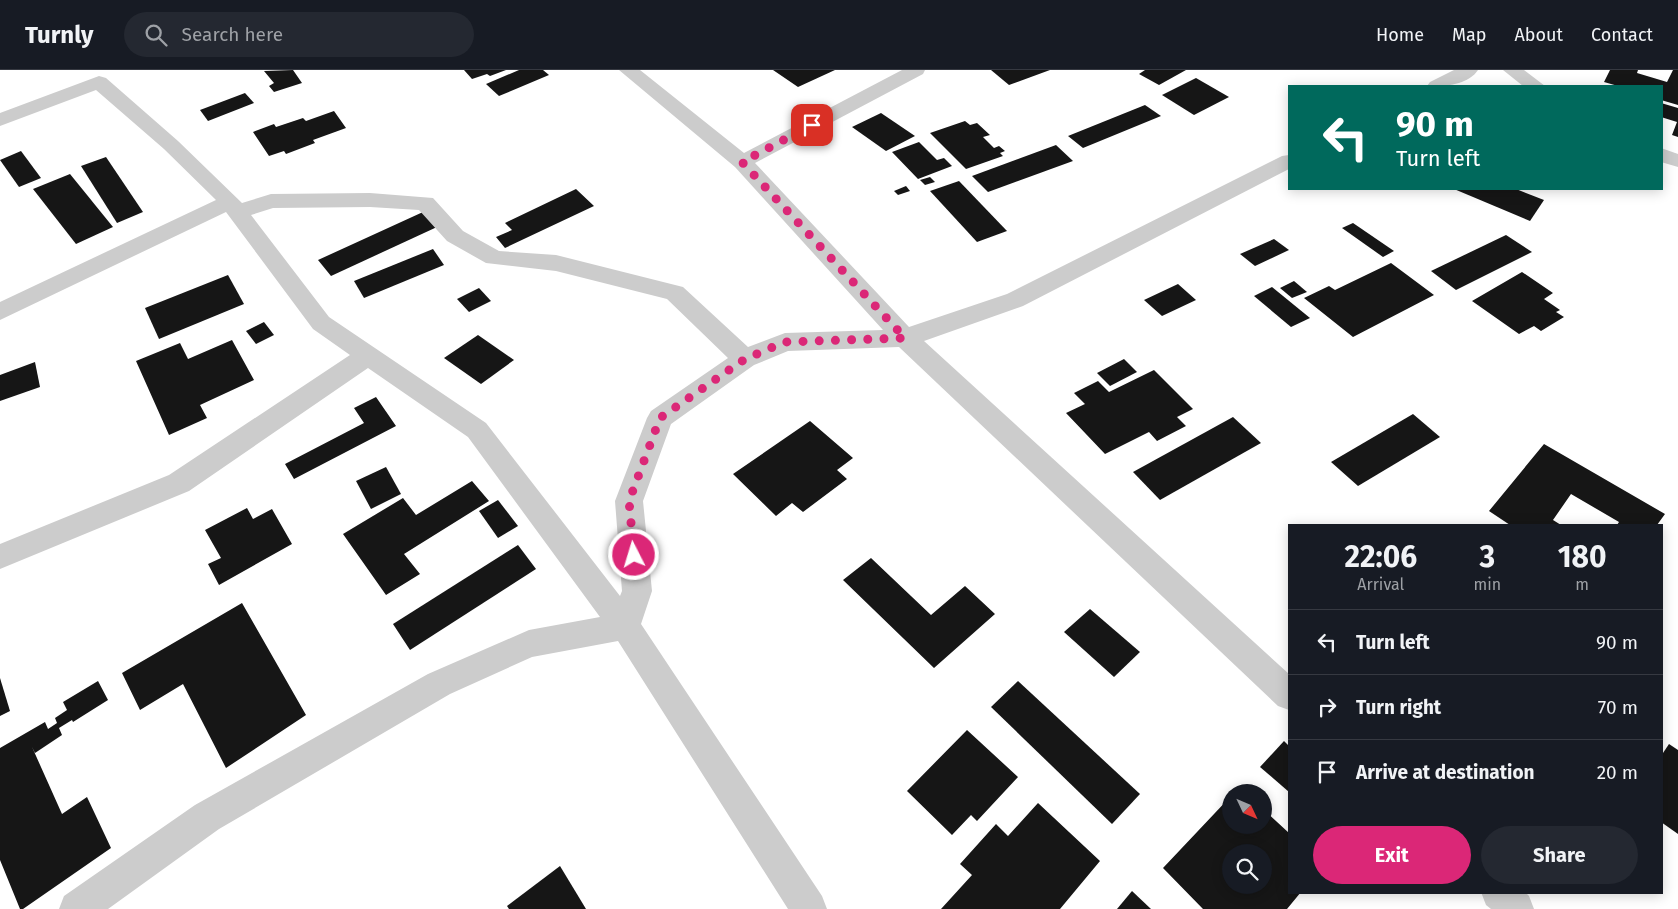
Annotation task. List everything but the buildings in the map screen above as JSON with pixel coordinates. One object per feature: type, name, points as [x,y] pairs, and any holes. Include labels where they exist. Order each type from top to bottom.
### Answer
[{"type":"street","points":[[628,70],[742,162],[905,338],[1288,694]]},
{"type":"street","points":[[742,162],[916,70]]},
{"type":"street","points":[[1439,85],[1469,70]]},
{"type":"street","points":[[1512,70],[1534,85]]},
{"type":"street","points":[[0,120],[99,82],[171,145],[234,207],[321,323],[476,430],[625,626],[808,909]]},
{"type":"street","points":[[1663,155],[1678,162]]},
{"type":"street","points":[[625,626],[637,591],[629,501],[660,418],[745,359],[785,342],[905,338],[1015,300],[1288,162]]},
{"type":"street","points":[[0,312],[234,207],[271,202],[370,200],[425,203],[455,236],[494,258],[556,263],[675,293],[745,359]]},
{"type":"street","points":[[0,558],[179,483],[368,356]]},
{"type":"street","points":[[77,909],[207,817],[440,684],[529,644],[625,626]]},
{"type":"street","points":[[1500,894],[1516,909]]},
{"type":"route","points":[[634,555],[629,501],[660,418],[745,359],[785,342],[905,338],[742,162],[812,125]]}]
